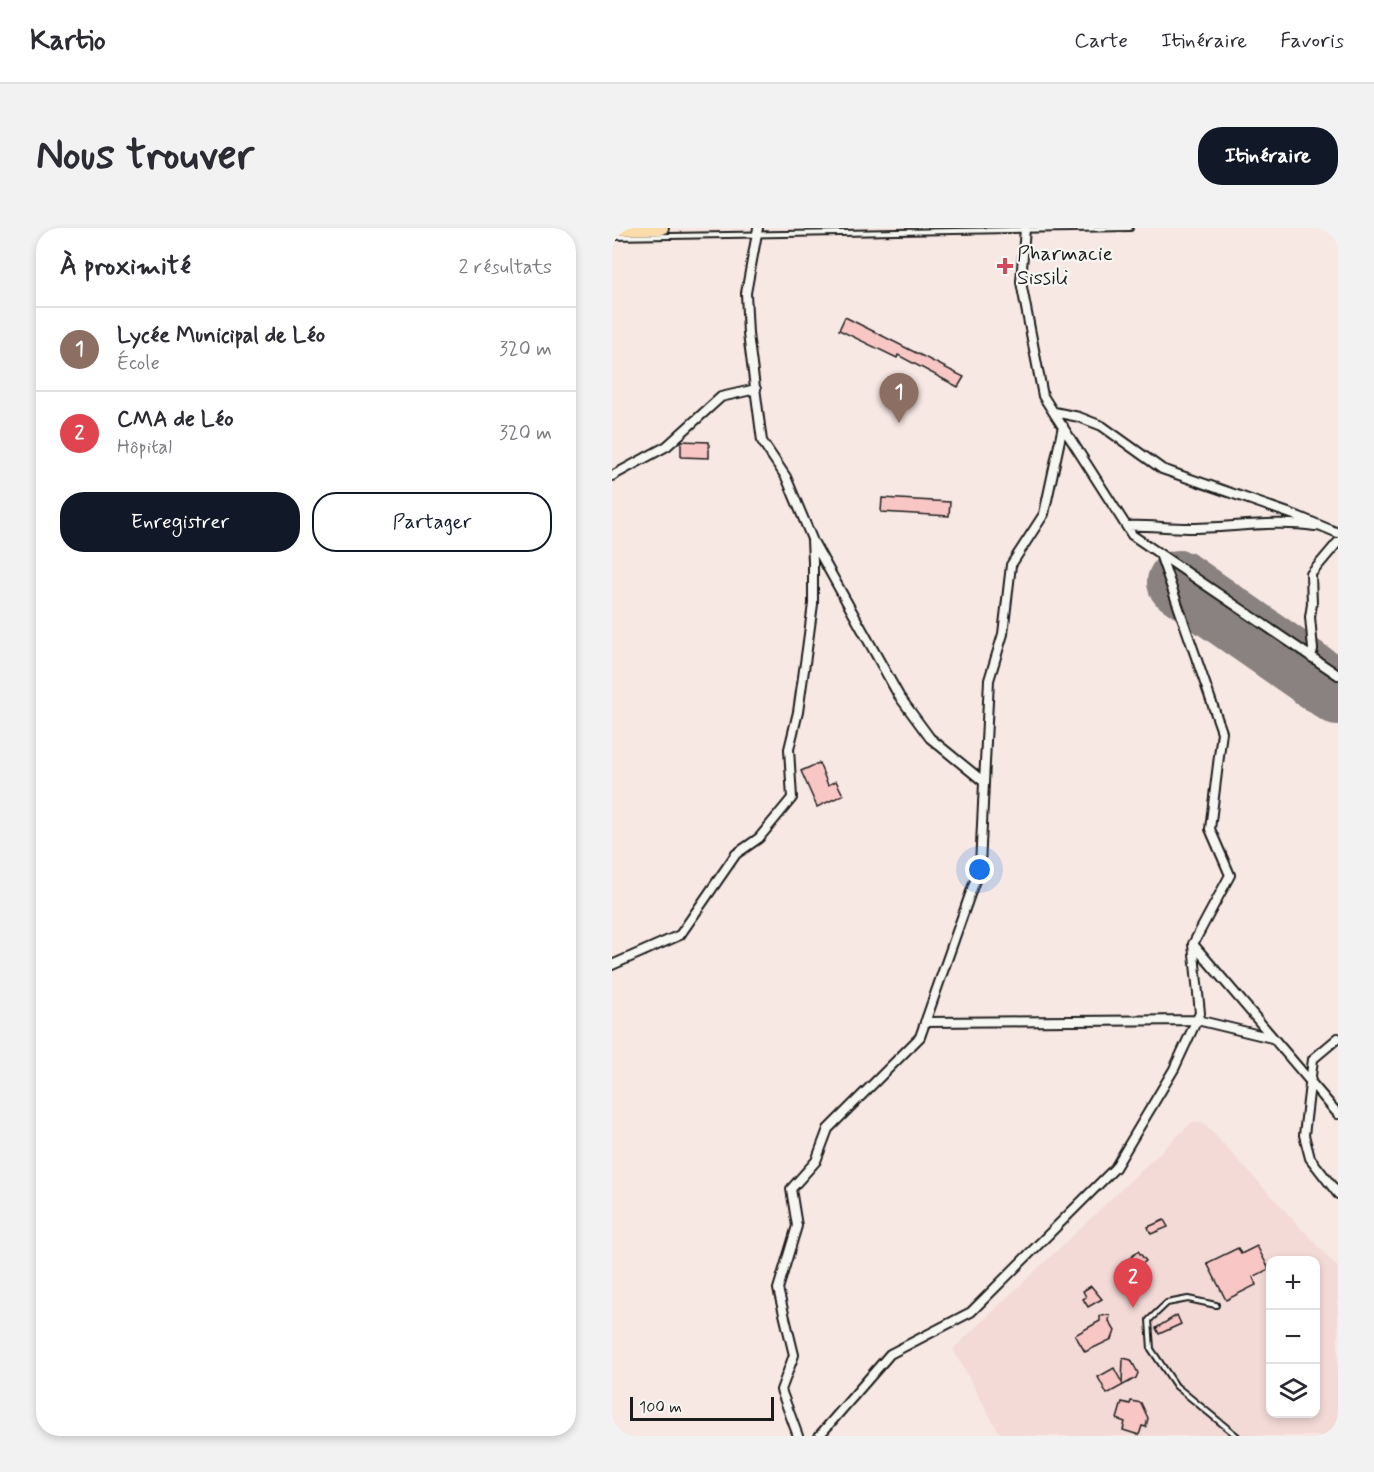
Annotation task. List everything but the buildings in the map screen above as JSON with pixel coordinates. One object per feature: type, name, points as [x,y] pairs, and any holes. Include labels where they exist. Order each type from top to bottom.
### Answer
[{"type":"main road","points":[[612,229],[662,228]]},
{"type":"street","points":[[1025,229],[1021,282],[1043,396],[1132,535],[1338,675]]},
{"type":"street","points":[[757,232],[746,293],[748,334],[762,441],[786,477],[812,539],[899,696],[930,738],[984,782]]},
{"type":"street","points":[[612,476],[667,446],[721,398],[756,389]]},
{"type":"street","points":[[1054,412],[1078,417],[1102,426],[1162,469],[1297,516],[1322,528]]},
{"type":"street","points":[[798,1436],[781,1390],[794,1355],[778,1289],[797,1226],[792,1189],[816,1161],[828,1129],[920,1037],[980,866],[989,680],[1003,634],[1011,565],[1044,514],[1063,426]]},
{"type":"street","points":[[1127,526],[1188,528],[1299,524],[1338,533]]},
{"type":"street","points":[[612,965],[680,935],[736,854],[759,838],[792,798],[789,749],[798,712],[813,604],[812,539]]},
{"type":"street","points":[[1311,657],[1313,649],[1310,617],[1311,574],[1338,542]]},
{"type":"street","points":[[819,1436],[890,1354],[971,1312],[1115,1168],[1174,1069],[1200,1013],[1193,944],[1230,875],[1210,829],[1222,732],[1160,554]]},
{"type":"street","points":[[1193,944],[1338,1114]]},
{"type":"street","points":[[925,1022],[1197,1020],[1272,1038]]},
{"type":"street","points":[[1338,1038],[1313,1059],[1304,1136],[1310,1158],[1338,1194]]},
{"type":"lane","points":[[612,237],[757,232],[1130,228]]},
{"type":"lane","points":[[1216,1305],[1188,1299],[1167,1303],[1149,1320],[1151,1349],[1176,1386],[1237,1436]]},
{"type":"shaded area","points":[[1192,1122],[1203,1122],[1338,1268],[1338,1436],[1001,1436],[953,1349]]},
{"type":"runway","points":[[1179,582],[1338,693]]},
{"type":"place","name":"Pharmacie Sissili","points":[[1005,266]]},
{"type":"place","name":"Lycée Municipal de Léo","points":[[899,423]]},
{"type":"place","name":"CMA de Léo","points":[[1133,1308]]}]
